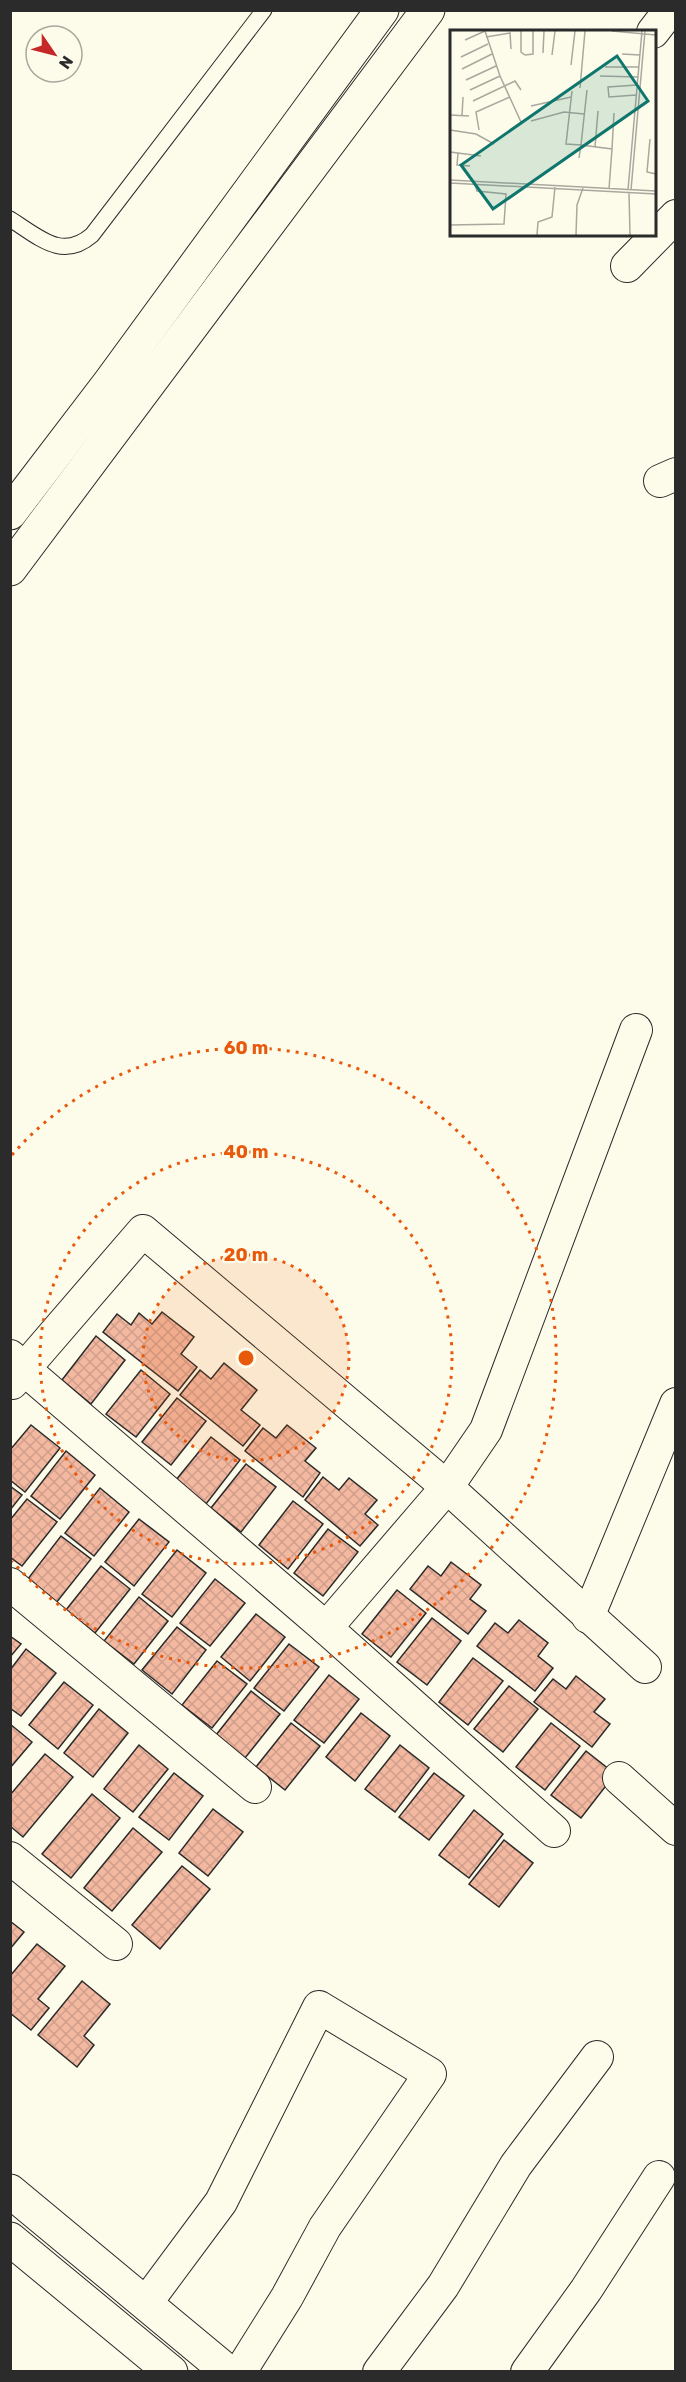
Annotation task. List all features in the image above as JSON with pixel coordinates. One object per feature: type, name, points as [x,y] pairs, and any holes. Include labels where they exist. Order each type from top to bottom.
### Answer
[{"type":"street","points":[[10,513],[117,373],[382,10]]},
{"type":"street","points":[[10,569],[428,10]]},
{"type":"street","points":[[655,30],[670,10]]},
{"type":"street","points":[[656,236],[675,216]]},
{"type":"street","points":[[627,266],[656,236]]},
{"type":"street","points":[[326,1628],[447,1487],[486,1430],[636,1030]]},
{"type":"street","points":[[554,1831],[326,1628],[15,1370],[143,1231],[447,1487],[645,1667]]},
{"type":"street","points":[[588,1617],[675,1404]]},
{"type":"street","points":[[10,1584],[255,1787]]},
{"type":"street","points":[[619,1778],[675,1829]]},
{"type":"street","points":[[10,1858],[116,1944]]},
{"type":"street","points":[[147,2303],[221,2202],[319,2007],[430,2074],[325,2227],[287,2297],[240,2372]]},
{"type":"street","points":[[379,2372],[443,2286],[516,2165],[597,2057]]},
{"type":"street","points":[[527,2372],[586,2290],[660,2177]]},
{"type":"street","points":[[10,2191],[228,2372]]},
{"type":"street","points":[[10,2239],[171,2372]]},
{"type":"lane","points":[[10,219],[48,243],[66,248],[80,245],[92,235],[264,10]]},
{"type":"building","points":[[162,1312],[194,1337],[181,1354],[197,1367],[178,1391],[103,1332],[117,1314],[131,1325],[139,1313],[152,1324]]},
{"type":"building","points":[[96,1336],[125,1360],[91,1404],[62,1380]]},
{"type":"building","points":[[224,1363],[257,1390],[241,1410],[260,1425],[243,1446],[180,1395],[200,1370],[211,1379]]},
{"type":"building","points":[[141,1370],[170,1394],[136,1437],[106,1414]]},
{"type":"building","points":[[177,1398],[206,1421],[171,1465],[142,1442]]},
{"type":"building","points":[[31,1425],[60,1448],[25,1492],[10,1480],[10,1450]]},
{"type":"building","points":[[287,1425],[316,1448],[305,1461],[320,1473],[303,1497],[245,1451],[263,1428],[276,1438]]},
{"type":"building","points":[[211,1437],[240,1460],[206,1504],[176,1480]]},
{"type":"building","points":[[66,1451],[95,1475],[60,1519],[31,1496]]},
{"type":"building","points":[[246,1464],[276,1487],[241,1532],[211,1508]]},
{"type":"building","points":[[323,1477],[339,1490],[349,1478],[377,1500],[365,1514],[378,1525],[360,1546],[305,1500]]},
{"type":"building","points":[[10,1486],[22,1495],[10,1510]]},
{"type":"building","points":[[100,1488],[129,1512],[94,1556],[65,1533]]},
{"type":"building","points":[[27,1499],[57,1522],[22,1566],[10,1557],[10,1520]]},
{"type":"building","points":[[293,1501],[323,1524],[288,1569],[259,1545]]},
{"type":"building","points":[[139,1519],[169,1542],[134,1586],[105,1562]]},
{"type":"building","points":[[328,1529],[358,1552],[323,1596],[294,1573]]},
{"type":"building","points":[[61,1536],[91,1559],[56,1603],[27,1580]]},
{"type":"building","points":[[177,1550],[206,1573],[172,1617],[142,1594]]},
{"type":"building","points":[[451,1562],[481,1585],[470,1599],[486,1611],[468,1634],[410,1589],[428,1566],[441,1576]]},
{"type":"building","points":[[101,1566],[130,1589],[95,1633],[66,1610]]},
{"type":"building","points":[[215,1579],[245,1603],[210,1646],[180,1623]]},
{"type":"building","points":[[397,1590],[426,1613],[391,1657],[362,1634]]},
{"type":"building","points":[[139,1597],[168,1621],[134,1664],[104,1641]]},
{"type":"building","points":[[256,1614],[285,1637],[250,1681],[221,1657]]},
{"type":"building","points":[[432,1618],[461,1641],[427,1685],[397,1662]]},
{"type":"building","points":[[519,1620],[548,1643],[538,1656],[553,1668],[535,1691],[477,1646],[495,1623],[508,1633]]},
{"type":"building","points":[[177,1627],[206,1650],[172,1694],[142,1670]]},
{"type":"building","points":[[10,1636],[21,1644],[10,1657]]},
{"type":"building","points":[[289,1644],[319,1667],[284,1711],[254,1688]]},
{"type":"building","points":[[26,1649],[56,1673],[21,1716],[10,1708],[10,1670]]},
{"type":"building","points":[[473,1658],[503,1681],[468,1725],[439,1702]]},
{"type":"building","points":[[217,1661],[247,1684],[212,1728],[182,1705]]},
{"type":"building","points":[[329,1675],[359,1699],[324,1743],[294,1720]]},
{"type":"building","points":[[576,1676],[605,1699],[594,1712],[610,1724],[592,1747],[534,1702],[553,1679],[566,1689]]},
{"type":"building","points":[[64,1682],[93,1705],[58,1749],[29,1725]]},
{"type":"building","points":[[509,1686],[538,1709],[503,1752],[474,1729]]},
{"type":"building","points":[[251,1691],[280,1714],[245,1758],[216,1735]]},
{"type":"building","points":[[99,1709],[128,1733],[93,1777],[64,1753]]},
{"type":"building","points":[[361,1713],[390,1736],[355,1781],[326,1757]]},
{"type":"building","points":[[291,1723],[320,1746],[285,1790],[256,1767]]},
{"type":"building","points":[[551,1723],[580,1746],[545,1790],[516,1767]]},
{"type":"building","points":[[10,1724],[32,1742],[10,1768]]},
{"type":"building","points":[[139,1745],[168,1769],[133,1812],[104,1789]]},
{"type":"building","points":[[400,1745],[429,1768],[395,1812],[365,1789]]},
{"type":"building","points":[[586,1751],[615,1774],[581,1818],[551,1795]]},
{"type":"building","points":[[45,1754],[73,1777],[23,1837],[10,1826],[10,1795]]},
{"type":"building","points":[[174,1773],[203,1796],[169,1840],[139,1817]]},
{"type":"building","points":[[434,1773],[464,1796],[429,1840],[399,1817]]},
{"type":"building","points":[[92,1794],[120,1818],[71,1878],[42,1854]]},
{"type":"building","points":[[213,1809],[243,1832],[208,1876],[179,1853]]},
{"type":"building","points":[[474,1810],[503,1834],[469,1878],[439,1855]]},
{"type":"building","points":[[133,1828],[162,1852],[112,1911],[84,1888]]},
{"type":"building","points":[[504,1840],[533,1863],[499,1907],[469,1884]]},
{"type":"building","points":[[182,1866],[210,1889],[160,1949],[132,1925]]},
{"type":"building","points":[[10,1921],[24,1932],[10,1949]]},
{"type":"building","points":[[37,1944],[65,1966],[38,1999],[49,2008],[31,2030],[10,2013],[10,1976]]},
{"type":"building","points":[[82,1981],[110,2004],[84,2036],[94,2045],[77,2067],[38,2035]]}]
